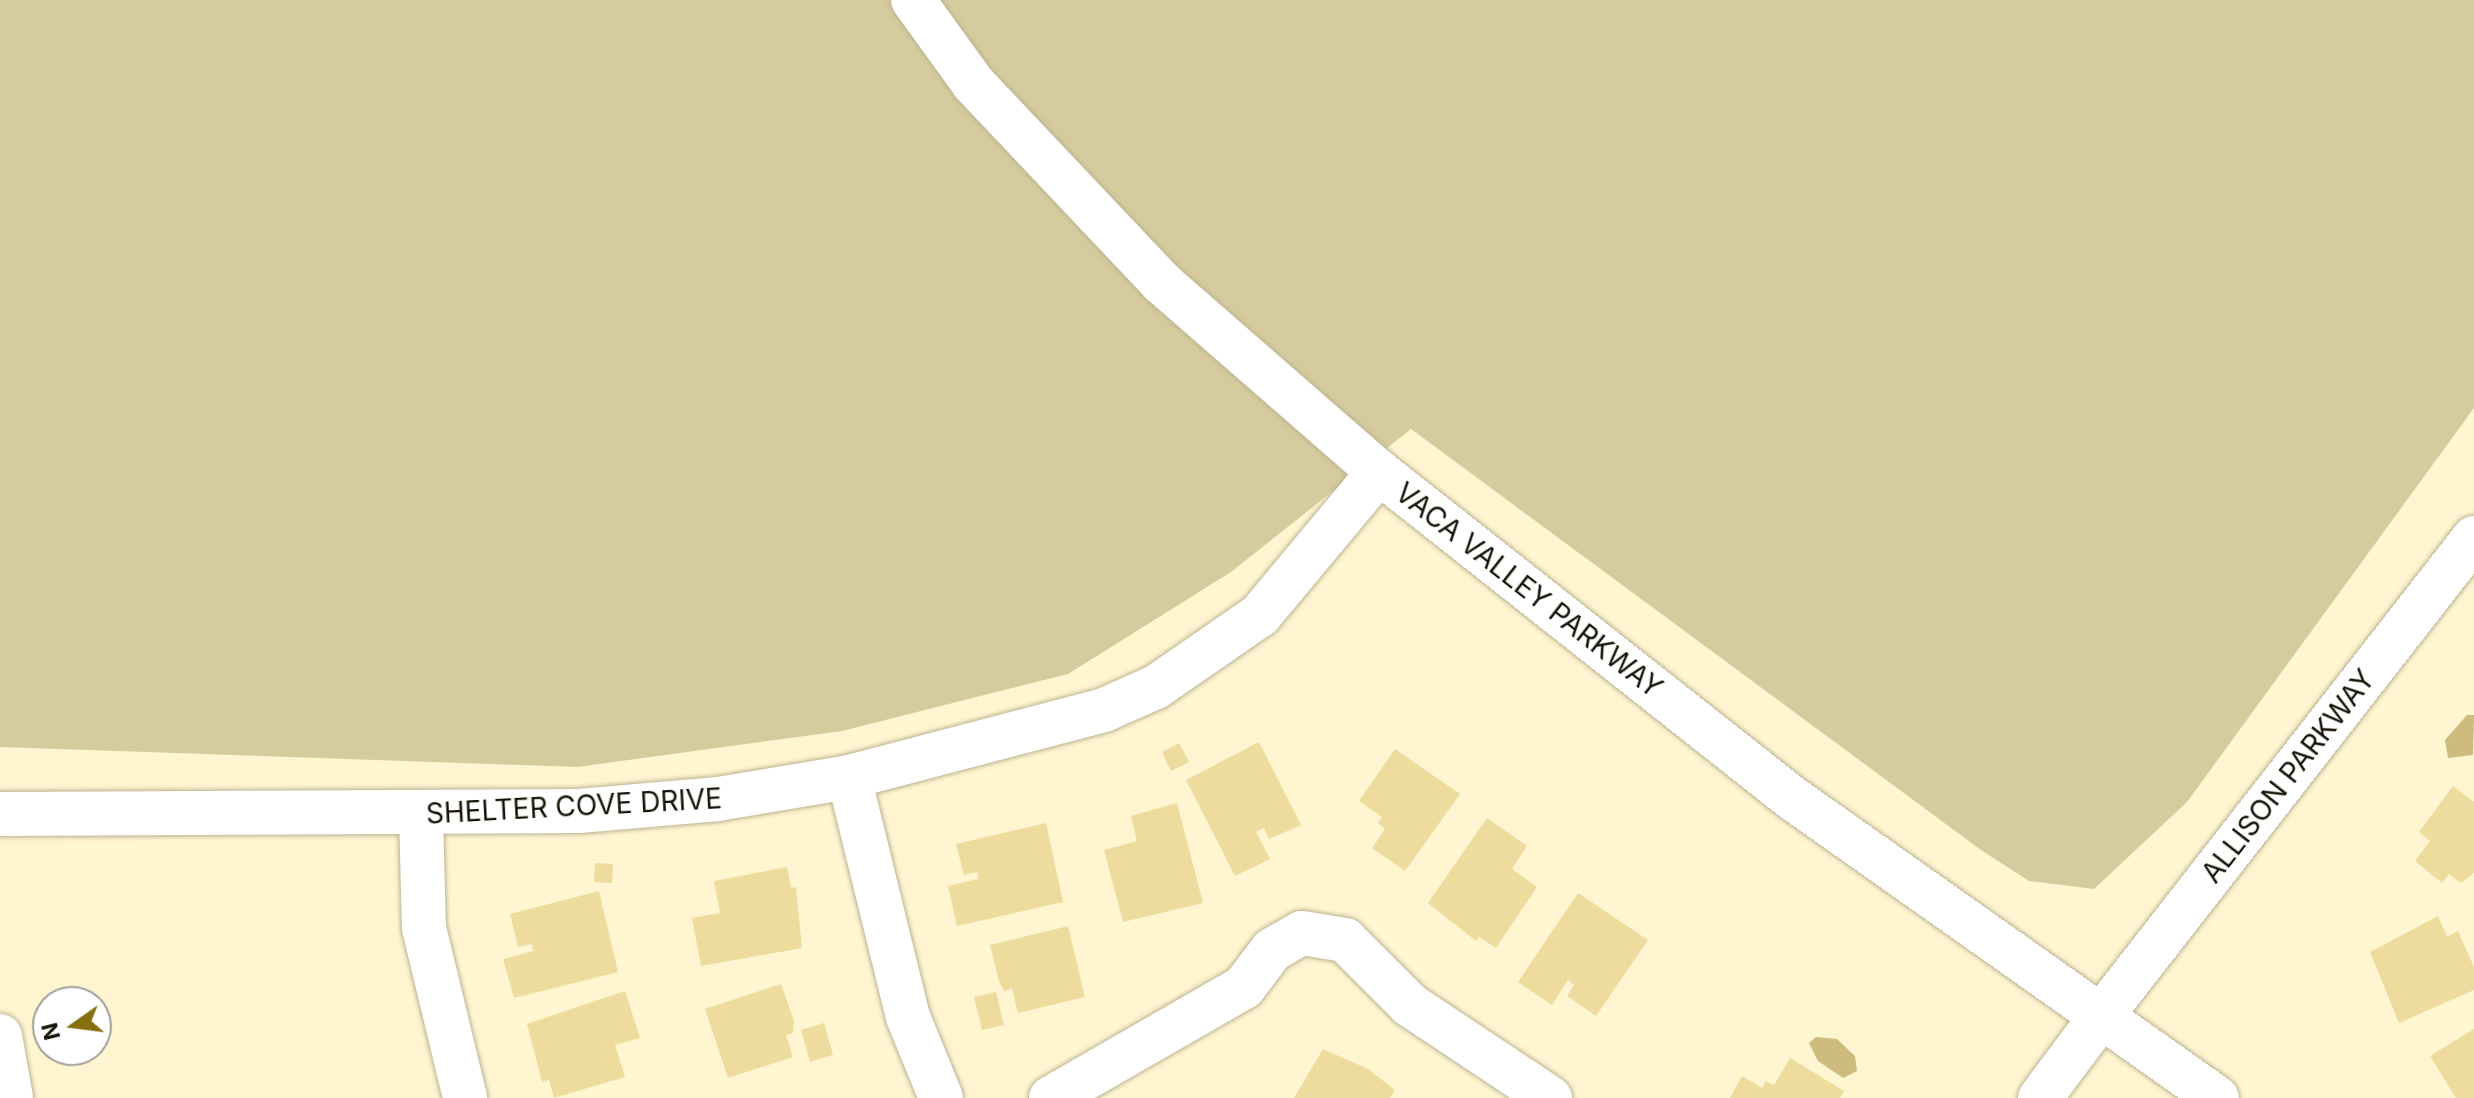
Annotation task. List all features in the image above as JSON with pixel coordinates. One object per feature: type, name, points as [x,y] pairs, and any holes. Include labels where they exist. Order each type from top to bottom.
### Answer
[{"type":"street","name":"VACA VALLEY PARKWAY","points":[[913,0],[973,83],[1162,283],[1379,472],[1792,798],[2217,1098]]},
{"type":"street","name":"SHELTER COVE DRIVE","points":[[0,814],[421,815],[702,801],[849,777],[1104,710],[1156,687],[1260,615],[1379,472]]},
{"type":"street","name":"ALLISON PARKWAY","points":[[2040,1098],[2474,538]]},
{"type":"street","points":[[849,777],[908,1017],[941,1098]]},
{"type":"street","points":[[421,815],[424,928],[465,1098]]},
{"type":"street","points":[[1051,1098],[1244,987],[1272,950],[1302,933],[1345,940],[1410,1005],[1550,1098]]},
{"type":"street","points":[[0,1036],[11,1098]]},
{"type":"shaded area","points":[[0,0],[2474,0],[2474,408],[2187,802],[2094,889],[2029,881],[1981,850],[1411,429],[1231,572],[1068,674],[842,731],[577,767],[0,747]]},
{"type":"shaded area","points":[[2467,715],[2474,715],[2473,755],[2448,758],[2445,740]]},
{"type":"shaded area","points":[[1816,1037],[1837,1039],[1855,1056],[1857,1071],[1843,1078],[1818,1061],[1809,1043]]},
{"type":"building","points":[[1259,742],[1301,825],[1269,839],[1264,828],[1256,832],[1270,859],[1235,876],[1186,780]]},
{"type":"building","points":[[1179,743],[1189,762],[1171,771],[1162,752]]},
{"type":"building","points":[[1395,749],[1460,794],[1405,871],[1372,848],[1385,829],[1378,823],[1382,817],[1359,801]]},
{"type":"building","points":[[2453,786],[2474,802],[2474,873],[2461,883],[2449,874],[2442,883],[2415,861],[2430,841],[2419,832]]},
{"type":"building","points":[[1177,803],[1203,903],[1123,922],[1104,850],[1137,841],[1131,816]]},
{"type":"building","points":[[1487,818],[1527,846],[1512,869],[1537,887],[1496,948],[1479,937],[1476,941],[1428,903]]},
{"type":"building","points":[[1046,823],[1063,902],[957,926],[948,886],[978,879],[977,872],[964,875],[956,844]]},
{"type":"building","points":[[595,863],[613,864],[612,883],[594,882]]},
{"type":"building","points":[[787,867],[791,888],[796,887],[802,948],[701,966],[692,918],[720,913],[714,881]]},
{"type":"building","points":[[599,891],[618,972],[514,998],[503,959],[533,951],[532,944],[518,947],[510,914]]},
{"type":"building","points":[[1578,893],[1648,940],[1596,1016],[1567,996],[1574,985],[1568,980],[1552,1005],[1518,982]]},
{"type":"building","points":[[2438,916],[2447,937],[2458,931],[2474,967],[2474,990],[2399,1023],[2370,952]]},
{"type":"building","points":[[1068,926],[1085,997],[1018,1013],[1012,989],[1004,991],[999,981],[990,945]]},
{"type":"building","points":[[781,984],[794,1021],[793,1033],[786,1035],[793,1057],[728,1078],[705,1009]]},
{"type":"building","points":[[625,991],[640,1038],[615,1045],[625,1077],[554,1098],[549,1080],[542,1082],[527,1024]]},
{"type":"building","points":[[996,992],[1004,1025],[982,1030],[974,997]]},
{"type":"building","points":[[824,1023],[833,1055],[810,1062],[801,1030]]},
{"type":"building","points":[[2474,1029],[2474,1098],[2456,1098],[2430,1056]]},
{"type":"building","points":[[1323,1049],[1368,1069],[1395,1090],[1390,1098],[1294,1098]]},
{"type":"building","points":[[1790,1058],[1844,1091],[1840,1098],[1730,1098],[1742,1076],[1762,1088],[1766,1081],[1774,1085]]}]
